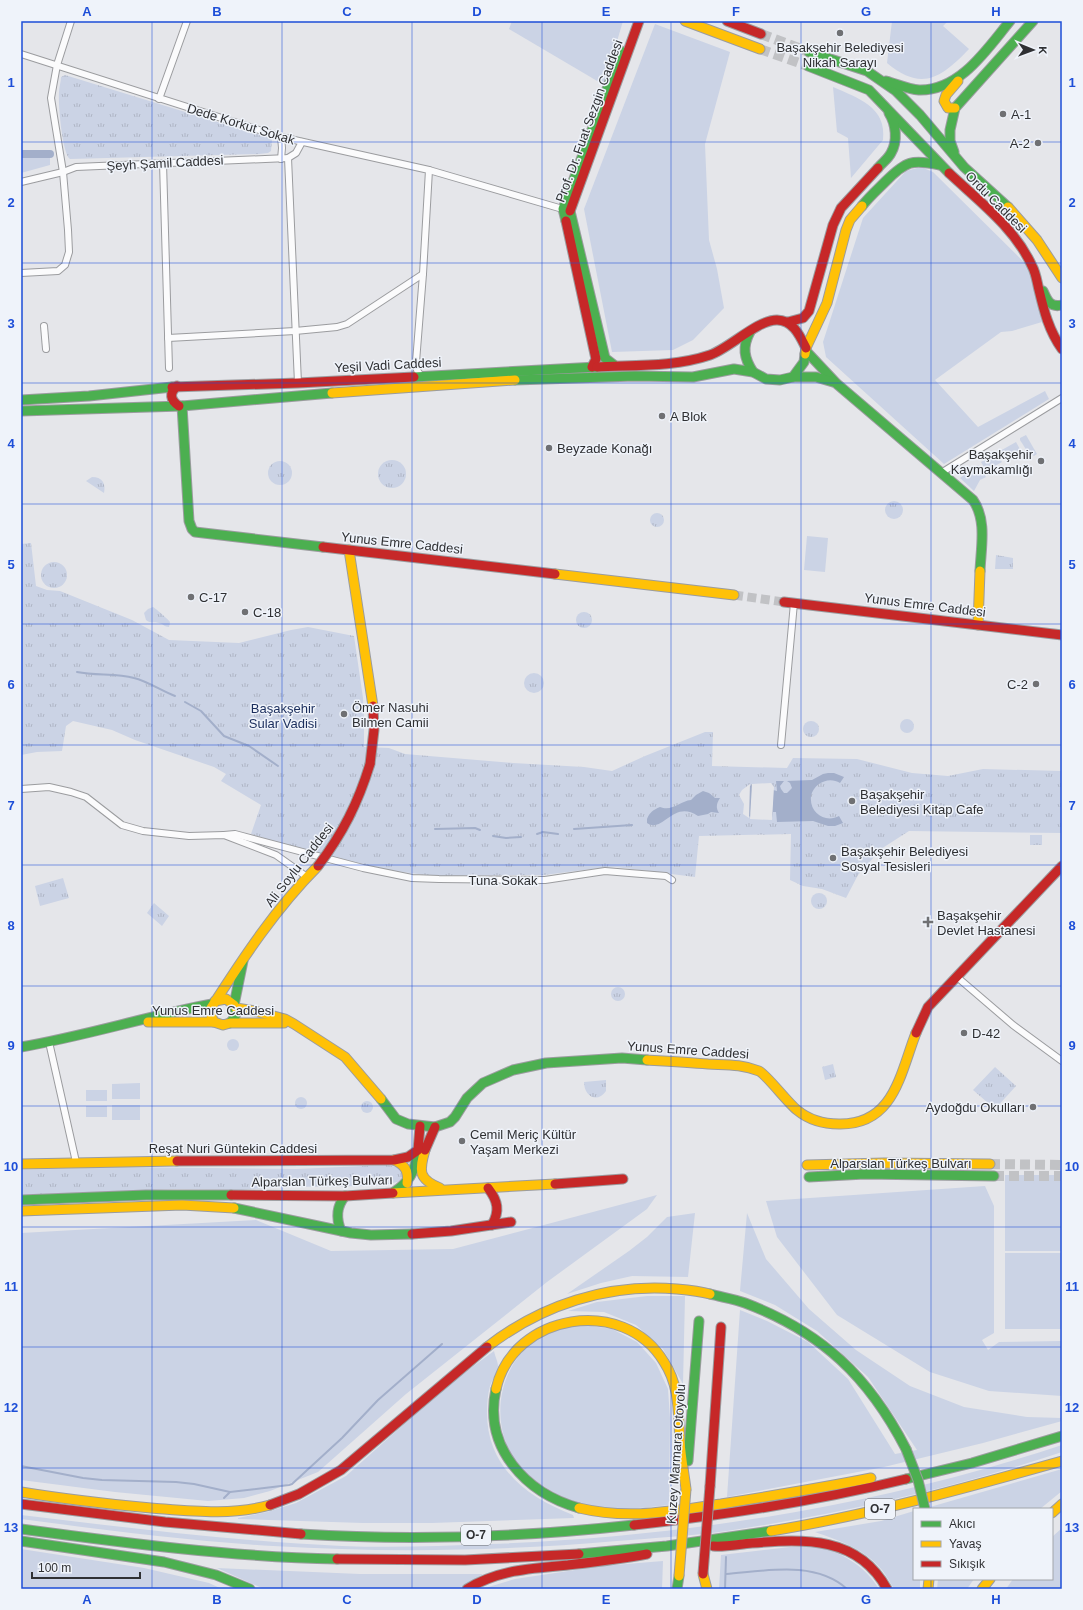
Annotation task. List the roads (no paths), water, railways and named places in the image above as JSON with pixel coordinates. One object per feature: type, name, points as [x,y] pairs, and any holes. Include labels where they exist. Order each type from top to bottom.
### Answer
[{"type":"main road","name":"Prof. Dr. Fuat Sezgin Caddesi","points":[[592,366],[595,363],[596,358],[567,210],[632,21]]},
{"type":"main road","name":"Prof. Dr. Fuat Sezgin Caddesi","points":[[614,365],[605,358],[567,210],[639,21]]},
{"type":"main road","points":[[685,21],[760,48]]},
{"type":"main road","points":[[727,21],[761,34]]},
{"type":"main road","points":[[955,108],[948,108],[945,104],[945,99],[963,74],[1010,21]]},
{"type":"main road","points":[[956,158],[950,142],[949,134],[951,118],[955,108],[1032,21]]},
{"type":"main road","points":[[809,52],[867,71],[879,78],[916,90],[941,87],[951,83],[963,74]]},
{"type":"main road","points":[[788,322],[803,318],[809,310],[814,297],[833,225],[842,208],[885,162],[893,149],[895,134],[892,117],[877,97],[859,85],[808,66]]},
{"type":"main road","name":"Ordu Caddesi","points":[[879,78],[918,112],[956,158],[1025,225],[1043,248],[1061,278]]},
{"type":"main road","name":"Ordu Caddesi","points":[[877,97],[940,165],[1004,226],[1020,244],[1033,267],[1045,315],[1055,339],[1062,349]]},
{"type":"main road","points":[[793,377],[802,366],[806,349],[824,311],[846,230],[856,212],[900,166],[907,163],[919,162],[940,165]]},
{"type":"main road","points":[[1033,267],[1049,303],[1056,307],[1062,306]]},
{"type":"main road","name":"Yeşil Vadi Caddesi","points":[[21,400],[89,396],[180,386],[298,383],[592,366],[657,364],[692,360],[717,352],[767,322],[773,320],[788,322]]},
{"type":"main road","points":[[788,322],[799,333],[806,349],[819,366],[837,384],[973,500],[981,514],[978,625]]},
{"type":"main road","points":[[750,332],[745,344],[744,354],[745,360],[753,372]]},
{"type":"main road","name":"Yeşil Vadi Caddesi","points":[[21,411],[183,406],[378,388],[496,381],[635,376],[693,377],[734,369],[753,372],[760,377],[772,380],[793,377],[816,377],[837,384]]},
{"type":"main road","points":[[180,386],[189,389],[192,394],[191,400],[183,406],[174,403],[171,398],[172,391],[180,386]]},
{"type":"main road","name":"Yunus Emre Caddesi","points":[[183,406],[189,521],[195,532],[734,595]]},
{"type":"main road","name":"Ali Soylu Caddesi","points":[[214,1002],[245,954],[336,843],[350,819],[362,793],[370,764],[374,730],[374,712],[349,550]]},
{"type":"main road","name":"Yunus Emre Caddesi","points":[[784,602],[1062,634]]},
{"type":"main road","name":"Yunus Emre Caddesi","points":[[21,1047],[49,1042],[214,1002],[224,998],[232,1002],[235,1007],[255,1011],[294,1024],[345,1057],[365,1079],[396,1119],[408,1124],[435,1127],[450,1122],[467,1098],[483,1084],[513,1070],[546,1063],[622,1058],[745,1066],[756,1069],[761,1072],[791,1106],[805,1116],[816,1121],[829,1124],[840,1125],[860,1123],[874,1116],[888,1103],[894,1092],[922,1018],[928,1007],[1062,866]]},
{"type":"main road","name":"Ali Soylu Caddesi","points":[[235,1007],[238,980],[245,954]]},
{"type":"main road","points":[[214,1002],[210,1013],[214,1022]]},
{"type":"main road","points":[[230,1023],[235,1017],[235,1007]]},
{"type":"main road","name":"Yunus Emre Caddesi","points":[[131,1022],[214,1022],[222,1025],[230,1023],[271,1022],[294,1024]]},
{"type":"main road","points":[[420,1126],[424,1180],[428,1184],[448,1190]]},
{"type":"main road","points":[[394,1192],[407,1184],[413,1174],[421,1150],[435,1127]]},
{"type":"main road","name":"Reşat Nuri Güntekin Caddesi","points":[[21,1164],[76,1162],[394,1160],[408,1157],[421,1150]]},
{"type":"main road","points":[[394,1160],[401,1162],[406,1168],[408,1176],[407,1184]]},
{"type":"main road","name":"Alparslan Türkeş Bulvarı","points":[[807,1165],[870,1163],[990,1164]]},
{"type":"main road","name":"Alparslan Türkeş Bulvarı","points":[[808,1177],[859,1174],[994,1176]]},
{"type":"main road","name":"Alparslan Türkeş Bulvarı","points":[[21,1200],[174,1195],[345,1196],[394,1192],[488,1188],[623,1178]]},
{"type":"main road","points":[[488,1188],[496,1199],[498,1207],[497,1217],[492,1225]]},
{"type":"main road","points":[[341,1231],[337,1217],[338,1206],[345,1196]]},
{"type":"main road","points":[[21,1211],[158,1206],[226,1206],[258,1211],[305,1224],[341,1231],[390,1235],[450,1232],[511,1222]]},
{"type":"main road","points":[[21,1492],[88,1502],[212,1512],[233,1512],[254,1509],[275,1503],[295,1496],[318,1485],[341,1470],[476,1355],[508,1331],[526,1320],[558,1305],[584,1297],[606,1292],[649,1287],[688,1289],[732,1297],[775,1314],[798,1327],[829,1349],[857,1374],[883,1408],[906,1449],[918,1480],[925,1508]]},
{"type":"main road","points":[[686,1489],[680,1438],[679,1402],[676,1389],[668,1369],[659,1353],[633,1332],[616,1324],[602,1321],[584,1320],[558,1324],[548,1327],[533,1336],[514,1353],[506,1364],[497,1386],[494,1413],[498,1438],[503,1451],[513,1467],[536,1489],[552,1498],[583,1510],[600,1514],[622,1515],[690,1509],[769,1497],[871,1478],[927,1474]]},
{"type":"main road","name":"Kuzey Marmara Otoyolu","points":[[678,1589],[699,1321]]},
{"type":"main road","points":[[702,1589],[721,1327]]},
{"type":"main road","name":"O-7","points":[[21,1504],[129,1519],[260,1532],[364,1536],[496,1535],[580,1530],[697,1518],[774,1506],[927,1474],[1062,1436]]},
{"type":"main road","name":"O-7","points":[[21,1529],[202,1551],[262,1556],[358,1560],[504,1558],[568,1555],[694,1542],[798,1526],[856,1515],[926,1499],[1062,1461]]},
{"type":"main road","points":[[1053,1512],[1062,1504]]},
{"type":"main road","points":[[467,1589],[482,1580],[511,1571],[622,1558],[646,1554],[694,1542],[716,1546],[791,1540],[823,1542],[849,1551],[863,1560],[875,1571],[887,1589]]},
{"type":"main road","points":[[21,1541],[164,1562],[216,1575],[250,1589]]},
{"type":"main road","points":[[703,1574],[707,1589]]},
{"type":"main road","points":[[982,1589],[989,1580]]},
{"type":"street","points":[[21,272],[58,271],[65,265],[68,252],[68,230],[63,172],[50,98],[57,65],[71,21]]},
{"type":"street","points":[[159,98],[187,21]]},
{"type":"street","name":"Dede Korkut Sokak","points":[[21,54],[281,136],[430,170],[567,210]]},
{"type":"street","points":[[281,136],[281,159]]},
{"type":"street","points":[[298,383],[288,158],[296,154],[302,142]]},
{"type":"street","name":"Şeyh Şamil Caddesi","points":[[21,182],[63,172],[76,167],[288,158]]},
{"type":"street","points":[[163,163],[169,368]]},
{"type":"street","points":[[422,376],[417,370],[416,362],[430,170]]},
{"type":"street","points":[[168,338],[295,331],[337,327],[347,324],[423,274]]},
{"type":"street","points":[[44,326],[46,349]]},
{"type":"street","points":[[403,377],[412,370],[416,362]]},
{"type":"street","points":[[940,473],[1062,398]]},
{"type":"street","points":[[781,745],[794,603]]},
{"type":"street","name":"Tuna Sokak","points":[[21,789],[48,787],[86,797],[122,825],[143,831],[189,836],[235,834],[262,840],[335,861],[412,878],[439,880],[545,880],[605,872],[666,876],[672,880]]},
{"type":"street","points":[[224,835],[276,856],[307,877]]},
{"type":"street","points":[[957,977],[1013,1025],[1062,1060]]},
{"type":"street","points":[[49,1042],[76,1162]]},
{"type":"waterway","points":[[21,154],[50,154]]},
{"type":"waterway","points":[[77,672],[134,678],[144,681],[175,696]]},
{"type":"waterway","points":[[185,702],[201,711],[224,736],[249,746],[278,766]]},
{"type":"waterway","points":[[574,829],[632,825]]},
{"type":"waterway","points":[[435,829],[475,828],[480,830]]},
{"type":"waterway","points":[[537,834],[543,832],[558,834]]},
{"type":"waterway","points":[[493,836],[506,838],[521,837]]},
{"type":"waterway","points":[[21,1466],[83,1478],[176,1482],[194,1484],[230,1492],[289,1485],[292,1484],[342,1438],[378,1400],[442,1344]]},
{"type":"waterway","points":[[224,1498],[230,1492]]},
{"type":"waterway","points":[[725,1589],[726,1557]]},
{"type":"waterway","points":[[726,1574],[773,1570],[805,1571],[820,1574],[834,1580],[847,1589]]},
{"type":"tunnel","points":[[761,34],[809,52]]},
{"type":"tunnel","points":[[760,49],[808,66]]},
{"type":"tunnel","points":[[734,595],[784,602]]},
{"type":"tunnel","points":[[990,1164],[1062,1165]]},
{"type":"tunnel","points":[[994,1176],[1062,1176]]},
{"type":"place","name":"Başakşehir Belediyesi Nikah Sarayı","points":[[840,33]]},
{"type":"place","name":"A-1","points":[[1003,114]]},
{"type":"place","name":"A-2","points":[[1038,143]]},
{"type":"place","name":"A Blok","points":[[662,416]]},
{"type":"place","name":"Beyzade Konağı","points":[[549,448]]},
{"type":"place","name":"Başakşehir Kaymakamlığı","points":[[1041,461]]},
{"type":"place","name":"C-17","points":[[191,597]]},
{"type":"place","name":"C-18","points":[[245,612]]},
{"type":"place","name":"C-2","points":[[1036,684]]},
{"type":"place","name":"Ömer Nasuhi Bilmen Camii","points":[[344,714]]},
{"type":"place","name":"Başakşehir Belediyesi Kitap Cafe","points":[[852,801]]},
{"type":"place","name":"Başakşehir Belediyesi Sosyal Tesisleri","points":[[833,858]]},
{"type":"place","name":"Başakşehir Devlet Hastanesi","points":[[928,922]]},
{"type":"place","name":"D-42","points":[[964,1033]]},
{"type":"place","name":"Aydoğdu Okulları","points":[[1033,1107]]},
{"type":"place","name":"Cemil Meriç Kültür Yaşam Merkezi","points":[[462,1141]]},
{"type":"park label","name":"Başakşehir Sular Vadisi","points":[[283,716]]}]
